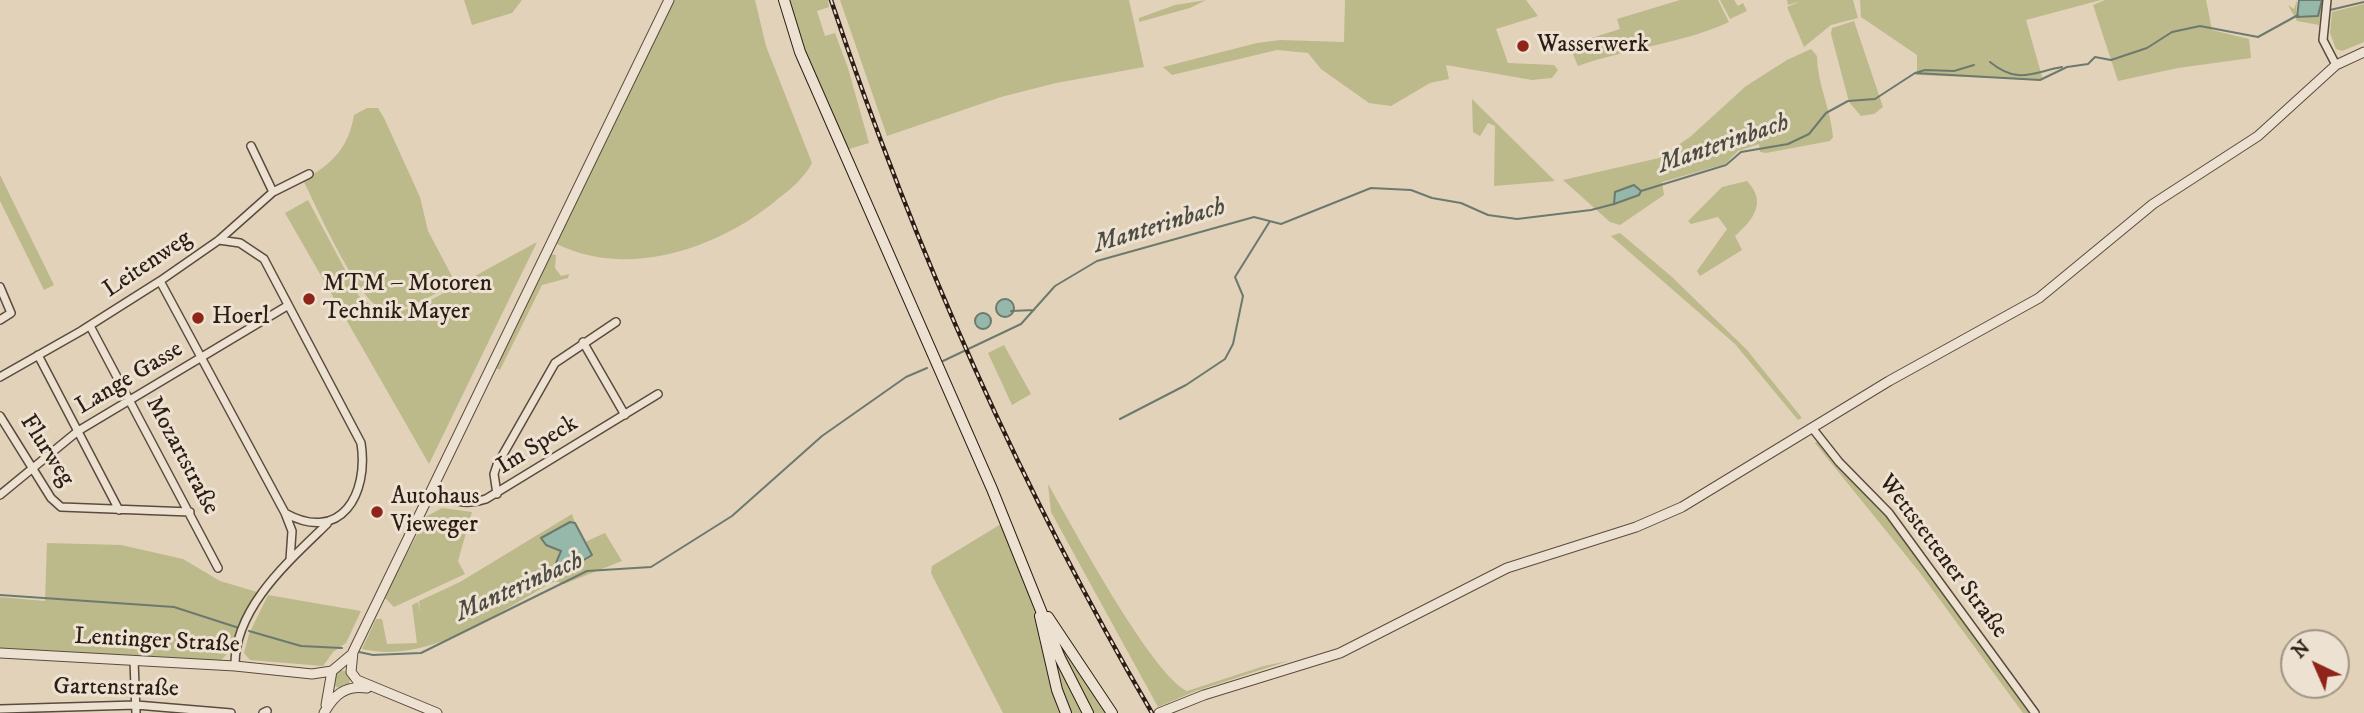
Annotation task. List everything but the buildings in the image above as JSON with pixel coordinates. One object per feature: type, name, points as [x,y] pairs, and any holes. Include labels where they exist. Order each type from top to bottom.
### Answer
[{"type":"main road","points":[[784,0],[806,65],[1088,713]]},
{"type":"main road","points":[[1037,601],[1041,630],[1066,713]]},
{"type":"main road","points":[[1037,601],[1112,713]]},
{"type":"street","points":[[324,711],[336,669],[353,652],[646,41],[669,0]]},
{"type":"street","points":[[2327,0],[2323,40],[2336,65]]},
{"type":"street","points":[[1159,713],[1340,653],[1507,568],[1655,520],[1813,429],[1889,381],[2039,298],[2153,204],[2258,136],[2336,65],[2364,52]]},
{"type":"street","points":[[251,146],[273,192]]},
{"type":"street","name":"Leitenweg","points":[[0,377],[90,326],[160,281],[219,240],[273,192],[309,174]]},
{"type":"street","points":[[219,240],[240,243],[264,259],[361,443],[364,465],[359,489],[338,517],[328,523],[290,560],[264,590],[239,639],[234,666]]},
{"type":"street","points":[[160,281],[285,513],[292,531],[290,560]]},
{"type":"street","points":[[0,287],[11,313],[0,320]]},
{"type":"street","name":"Lange Gasse","points":[[0,495],[78,431],[287,306]]},
{"type":"street","points":[[497,494],[494,474],[497,465],[555,363],[616,322]]},
{"type":"street","name":"Mozartstraße","points":[[90,326],[218,568]]},
{"type":"street","points":[[583,342],[625,415]]},
{"type":"street","points":[[38,355],[120,510],[190,512]]},
{"type":"street","name":"Im Speck","points":[[433,489],[444,497],[465,503],[477,502],[497,494],[658,394]]},
{"type":"street","name":"Flurweg","points":[[0,416],[61,507],[120,510]]},
{"type":"street","name":"Wettstettener Straße","points":[[1813,429],[1839,462],[1885,506],[2035,713]]},
{"type":"street","points":[[285,513],[301,522],[328,523]]},
{"type":"street","points":[[324,711],[345,690],[351,674],[353,652]]},
{"type":"street","name":"Lentinger Straße","points":[[0,653],[234,666],[312,674],[336,669]]},
{"type":"street","points":[[134,660],[136,709]]},
{"type":"street","points":[[336,669],[351,674],[372,688],[437,713]]},
{"type":"street","name":"Lentinger Straße","points":[[312,674],[345,690]]},
{"type":"street","points":[[345,690],[372,688]]},
{"type":"street","name":"Gartenstraße","points":[[0,709],[136,709],[231,713]]},
{"type":"shaded area","points":[[464,0],[522,0],[512,13],[472,25]]},
{"type":"shaded area","points":[[673,0],[755,0],[766,46],[812,163],[793,187],[756,216],[703,244],[674,253],[614,259],[585,254],[557,244],[557,240]]},
{"type":"shaded area","points":[[787,0],[828,0],[829,7],[817,11],[825,36],[835,33],[869,143],[846,150],[795,29]]},
{"type":"shaded area","points":[[840,0],[1129,0],[1144,67],[1056,83],[1001,97],[887,136]]},
{"type":"shaded area","points":[[1206,0],[1190,8],[1139,22],[1139,18],[1175,5]]},
{"type":"shaded area","points":[[1345,0],[1526,0],[1538,16],[1496,29],[1508,63],[1554,65],[1558,70],[1552,78],[1532,80],[1446,65],[1449,79],[1430,83],[1391,106],[1369,103],[1321,69],[1308,53],[1277,50],[1172,75],[1163,67],[1257,43],[1280,40],[1344,42]]},
{"type":"shaded area","points":[[1680,0],[1718,0],[1729,22],[1692,36],[1578,66],[1569,45],[1620,29],[1617,19]]},
{"type":"shaded area","points":[[1720,0],[1734,0],[1738,6],[1743,3],[1747,11],[1730,19]]},
{"type":"shaded area","points":[[1787,0],[1853,0],[1858,18],[1831,25],[1804,47],[1787,7],[1801,1],[1788,5]]},
{"type":"shaded area","points":[[1860,0],[2101,0],[2026,20],[2043,80],[1917,75],[1917,55],[1861,17]]},
{"type":"shaded area","points":[[2105,0],[2206,0],[2212,30],[2249,39],[2251,58],[2178,68],[2118,81],[2093,5]]},
{"type":"shaded area","points":[[2297,0],[2296,15],[2299,18],[2318,16],[2323,0],[2319,25],[2297,21],[2288,5],[2294,9]]},
{"type":"shaded area","points":[[2299,0],[2322,0],[2318,16],[2297,17]]},
{"type":"shaded area","points":[[2364,4],[2364,42],[2342,51],[2336,49],[2330,33],[2332,12]]},
{"type":"shaded area","points":[[1854,21],[1883,107],[1874,114],[1861,116],[1849,102],[1831,34],[1832,28]]},
{"type":"shaded area","points":[[1811,49],[1817,56],[1819,76],[1830,117],[1833,137],[1830,141],[1766,153],[1760,152],[1759,144],[1738,151],[1725,164],[1662,182],[1664,195],[1620,225],[1610,222],[1563,180],[1659,158],[1690,137],[1746,86],[1787,60]]},
{"type":"shaded area","points":[[1472,99],[1555,181],[1494,186],[1495,126],[1488,123],[1480,136],[1473,132]]},
{"type":"shaded area","points":[[367,108],[378,108],[384,118],[420,197],[428,231],[455,282],[402,308],[384,309],[374,304],[363,291],[351,274],[304,182],[338,153],[348,136],[354,115]]},
{"type":"shaded area","points":[[0,175],[54,285],[44,290],[0,201]]},
{"type":"shaded area","points":[[1747,181],[1753,189],[1757,203],[1748,223],[1735,236],[1742,250],[1700,276],[1697,271],[1727,229],[1718,217],[1691,224],[1688,221],[1722,187]]},
{"type":"shaded area","points":[[1634,185],[1641,191],[1639,195],[1614,204],[1615,192]]},
{"type":"shaded area","points":[[308,200],[359,296],[380,313],[396,313],[431,300],[537,242],[429,464],[285,213]]},
{"type":"shaded area","points":[[1620,233],[1672,277],[1747,350],[1802,418],[1798,420],[1735,344],[1611,236]]},
{"type":"shaded area","points":[[549,254],[556,255],[555,268],[561,276],[569,274],[568,278],[542,285],[500,370],[495,368]]},
{"type":"shaded area","points":[[1005,299],[1011,302],[1014,308],[1011,314],[1005,317],[999,314],[996,308],[999,302]]},
{"type":"shaded area","points":[[980,313],[986,313],[991,321],[989,327],[980,329],[975,324],[975,318]]},
{"type":"shaded area","points":[[1004,345],[1031,394],[1012,405],[988,353]]},
{"type":"shaded area","points":[[1818,441],[1881,506],[2032,713],[2023,713],[1921,574],[1815,443]]},
{"type":"shaded area","points":[[1048,484],[1133,629],[1172,679],[1187,691],[1288,661],[1196,691],[1158,707],[1051,512]]},
{"type":"shaded area","points":[[442,508],[472,512],[458,561],[465,574],[394,607],[384,597],[427,516]]},
{"type":"shaded area","points":[[572,514],[575,523],[570,522],[553,545],[561,551],[592,555],[585,542],[605,533],[622,561],[564,584],[555,581],[462,633],[438,643],[387,652],[362,649],[376,619],[382,619],[387,644],[417,643],[412,605],[418,602],[420,613],[419,601],[460,582]]},
{"type":"shaded area","points":[[570,522],[575,523],[592,555],[567,570],[561,570],[556,563],[561,551],[546,545],[541,538]]},
{"type":"shaded area","points":[[1001,524],[1037,616],[1064,713],[1003,713],[931,573],[932,566]]},
{"type":"shaded area","points":[[47,543],[121,545],[183,559],[220,581],[257,592],[228,653],[221,660],[0,648],[0,597],[45,601]]},
{"type":"shaded area","points":[[268,595],[361,611],[346,643],[333,652],[323,666],[250,660],[244,653],[249,634]]},
{"type":"shaded area","points":[[1043,629],[1083,713],[1069,713]]},
{"type":"shaded area","points":[[1054,635],[1071,653],[1108,713],[1092,713]]},
{"type":"shaded area","points":[[341,670],[347,673],[350,679],[347,685],[341,688],[335,685],[332,679],[335,673]]},
{"type":"waterway","name":"Manterinbach","points":[[2330,10],[2364,2]]},
{"type":"waterway","name":"Manterinbach","points":[[1915,73],[2040,80],[2067,67],[2088,64],[2095,57],[2111,60],[2147,48],[2172,32],[2200,26],[2258,37],[2298,15]]},
{"type":"waterway","points":[[1990,62],[2017,75],[2062,67]]},
{"type":"waterway","name":"Manterinbach","points":[[1641,191],[1726,165],[1741,152],[1788,144],[1809,134],[1826,113],[1848,101],[1875,99],[1915,73],[1925,70],[1954,71],[1974,65]]},
{"type":"waterway","name":"Manterinbach","points":[[943,361],[1021,324],[1055,286],[1097,261],[1254,217],[1281,224],[1371,188],[1411,190],[1432,198],[1461,203],[1488,215],[1517,219],[1591,210],[1614,204]]},
{"type":"waterway","points":[[1120,419],[1186,385],[1225,359],[1233,344],[1243,296],[1235,277],[1270,221]]},
{"type":"waterway","points":[[1011,311],[1034,310]]},
{"type":"waterway","name":"Manterinbach","points":[[359,652],[373,655],[421,653],[587,571],[651,567],[732,516],[822,436],[906,377],[927,368]]},
{"type":"waterway","name":"Manterinbach","points":[[0,595],[174,607],[239,628]]},
{"type":"waterway","name":"Manterinbach","points":[[249,631],[301,646],[342,648]]},
{"type":"railway","points":[[831,0],[898,184],[973,365],[1058,541],[1152,713]]},
{"type":"place","name":"Wasserwerk","points":[[1523,46]]},
{"type":"place","name":"MTM – Motoren Technik Mayer","points":[[309,299]]},
{"type":"place","name":"Hoerl","points":[[198,318]]},
{"type":"place","name":"Autohaus Vieweger","points":[[377,512]]}]
